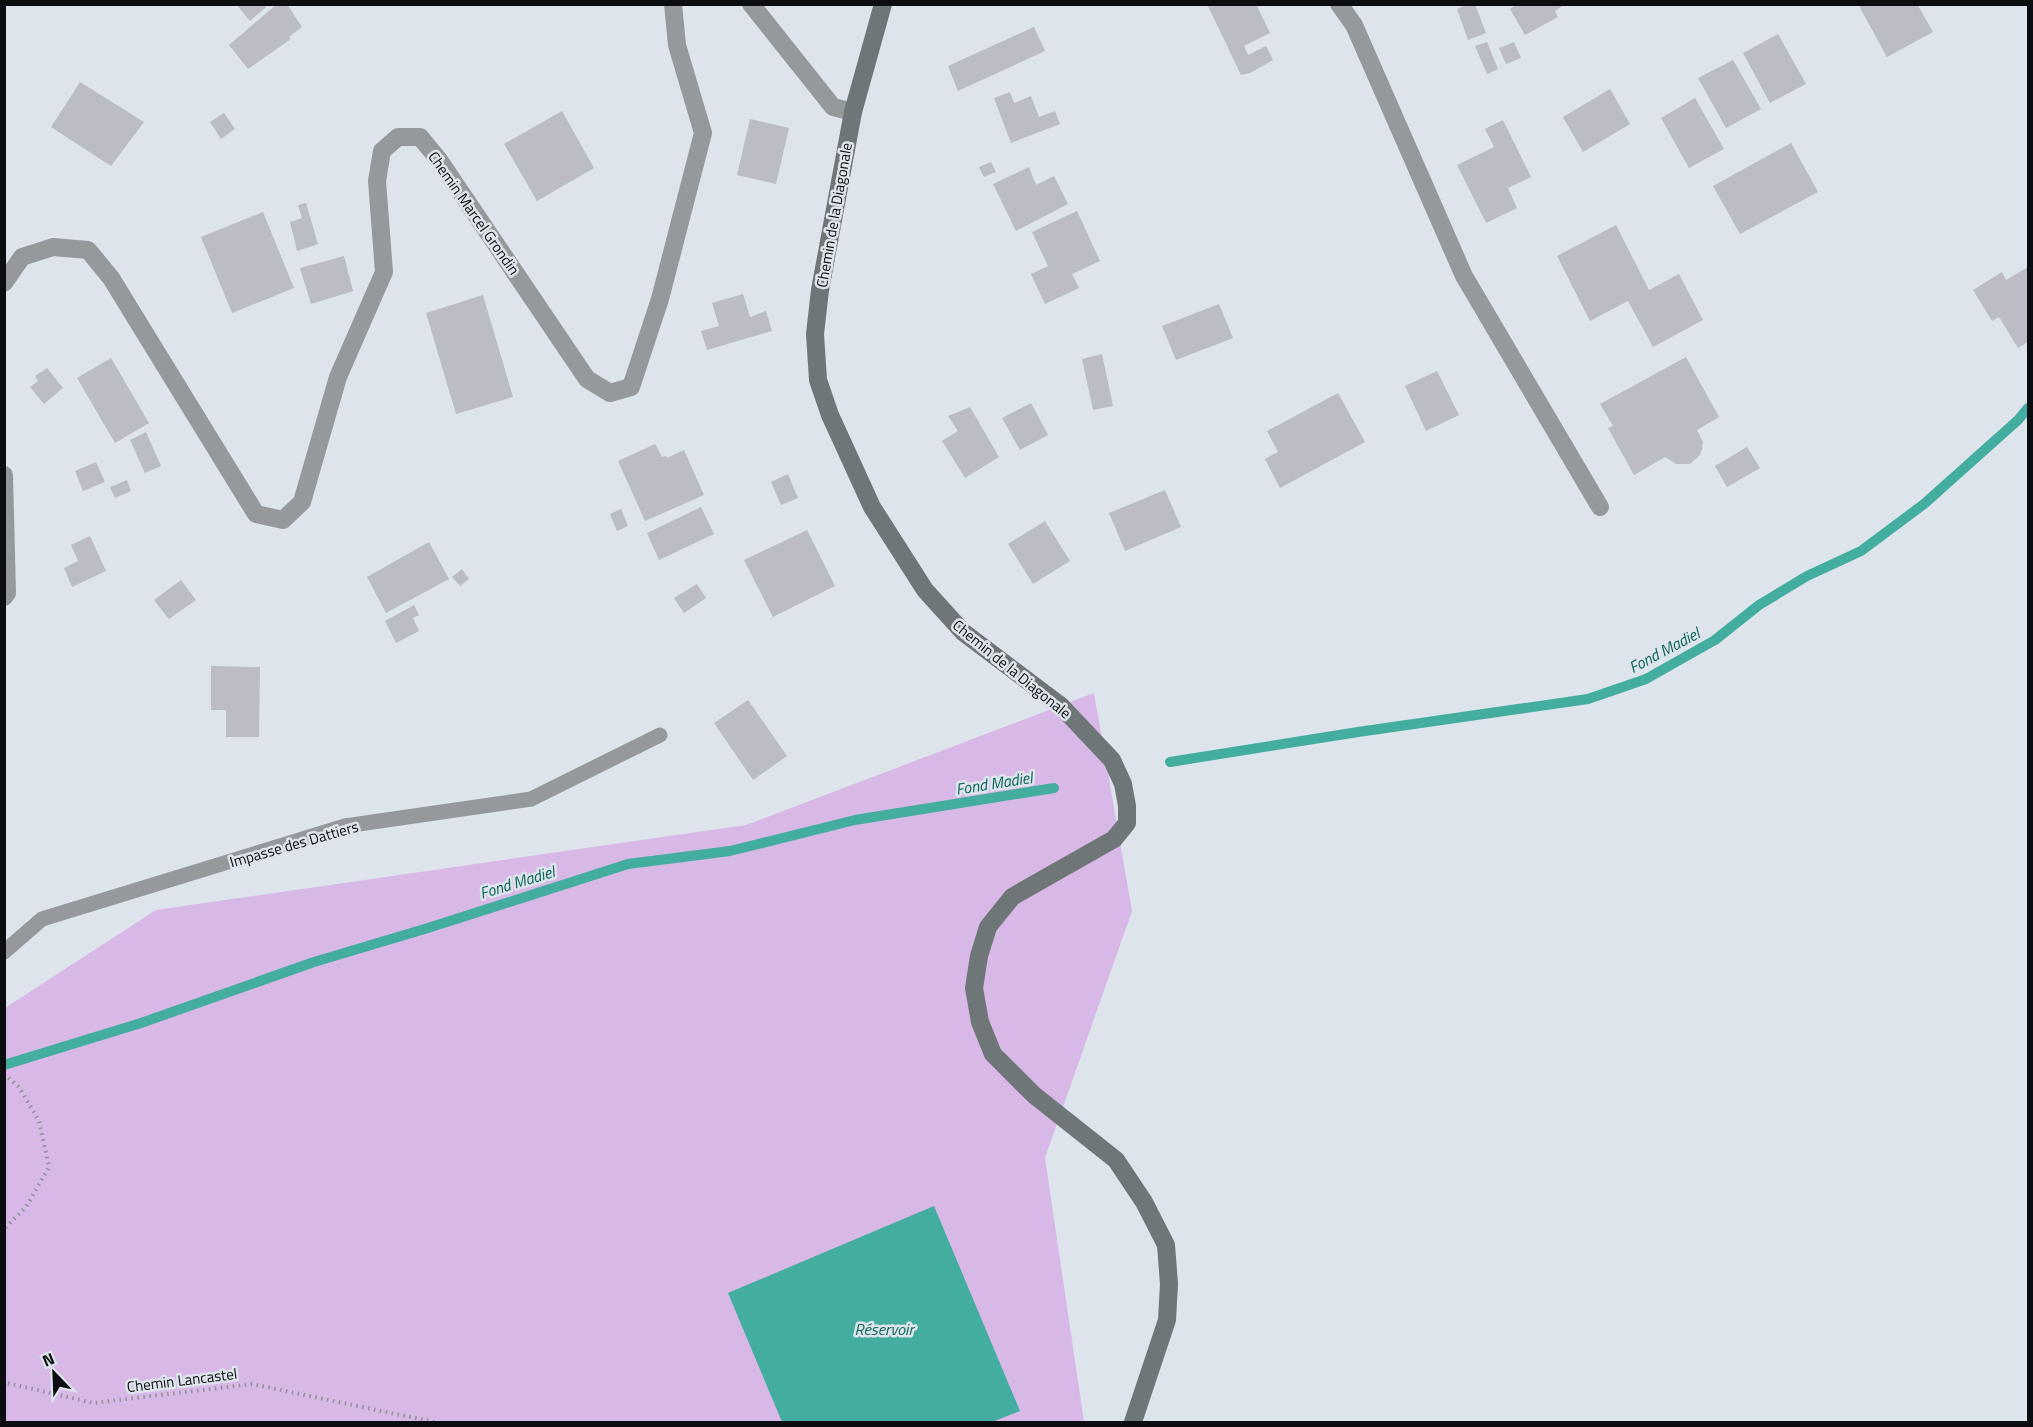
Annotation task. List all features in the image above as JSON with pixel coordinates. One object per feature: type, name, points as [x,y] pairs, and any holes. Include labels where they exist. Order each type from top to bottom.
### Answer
[{"type":"main road","name":"Chemin de la Diagonale","points":[[883,4],[853,112],[820,290],[815,334],[818,380],[830,415],[872,507],[925,590],[963,632],[1061,706],[1112,760],[1123,784],[1127,823],[1114,839],[1012,897],[988,927],[979,956],[974,988],[980,1022],[993,1054],[1035,1095],[1116,1160],[1144,1202],[1166,1245],[1169,1284],[1167,1320],[1133,1422]]},
{"type":"street","name":"Chemin Marcel Grondin","points":[[4,283],[22,257],[53,247],[88,250],[111,278],[256,514],[283,520],[302,502],[338,377],[384,272],[377,181],[382,151],[398,137],[420,137],[439,160],[587,379],[610,393],[631,387],[660,299],[703,133],[677,45],[673,4]]},
{"type":"street","points":[[751,4],[833,107],[853,112]]},
{"type":"street","points":[[1339,4],[1354,25],[1464,276],[1600,507]]},
{"type":"street","points":[[4,475],[7,593],[4,597]]},
{"type":"lane","name":"Impasse des Dattiers","points":[[4,952],[42,919],[345,826],[531,799],[660,735]]},
{"type":"path","points":[[4,1074],[19,1087],[39,1121],[49,1167],[26,1207],[4,1229]]},
{"type":"path","name":"Chemin Lancastel","points":[[4,1379],[7,1383],[93,1403],[252,1384],[434,1422]]},
{"type":"shaded area","points":[[1094,693],[1132,911],[1045,1158],[1084,1422],[5,1422],[5,1008],[156,910],[746,825]]},
{"type":"water","name":"Réservoir","points":[[934,1206],[1020,1411],[992,1422],[782,1422],[728,1293]]},
{"type":"building","points":[[236,4],[264,4],[266,7],[250,21]]},
{"type":"building","points":[[277,4],[287,4],[302,27],[289,37],[291,39],[248,69],[229,45]]},
{"type":"building","points":[[1207,4],[1256,4],[1270,33],[1244,46],[1248,55],[1266,46],[1273,60],[1250,73],[1241,75]]},
{"type":"building","points":[[1468,4],[1475,4],[1486,33],[1468,40],[1457,9]]},
{"type":"building","points":[[1517,4],[1565,4],[1555,11],[1558,17],[1525,35],[1510,9]]},
{"type":"building","points":[[1858,4],[1917,4],[1933,32],[1887,57]]},
{"type":"building","points":[[1034,27],[1045,51],[958,91],[948,66]]},
{"type":"building","points":[[1778,34],[1806,84],[1770,103],[1743,53]]},
{"type":"building","points":[[1487,42],[1498,69],[1487,74],[1475,46]]},
{"type":"building","points":[[1514,42],[1521,58],[1506,64],[1499,48]]},
{"type":"building","points":[[1733,60],[1761,109],[1726,128],[1698,78]]},
{"type":"building","points":[[80,82],[144,122],[111,166],[51,127]]},
{"type":"building","points":[[1610,89],[1630,124],[1583,152],[1563,117]]},
{"type":"building","points":[[1010,92],[1014,103],[1031,96],[1039,117],[1055,111],[1060,124],[1011,143],[994,98]]},
{"type":"building","points":[[1695,98],[1724,149],[1689,168],[1661,118]]},
{"type":"building","points":[[562,111],[594,168],[537,201],[504,144]]},
{"type":"building","points":[[224,113],[235,129],[221,139],[210,122]]},
{"type":"building","points":[[750,119],[789,128],[776,184],[737,175]]},
{"type":"building","points":[[1503,120],[1531,177],[1508,188],[1517,208],[1486,223],[1457,165],[1494,147],[1485,129]]},
{"type":"building","points":[[1791,143],[1818,192],[1740,234],[1713,186]]},
{"type":"building","points":[[991,162],[996,172],[984,177],[979,167]]},
{"type":"building","points":[[1029,167],[1036,185],[1054,176],[1068,204],[1016,231],[993,184]]},
{"type":"building","points":[[306,203],[318,244],[297,251],[290,222],[302,218],[298,205]]},
{"type":"building","points":[[1077,211],[1100,261],[1072,274],[1079,288],[1045,304],[1031,274],[1048,266],[1032,232]]},
{"type":"building","points":[[263,212],[294,288],[232,313],[201,237]]},
{"type":"building","points":[[1616,225],[1649,290],[1679,274],[1703,320],[1653,347],[1628,301],[1590,321],[1557,256]]},
{"type":"building","points":[[344,256],[353,291],[311,304],[300,268]]},
{"type":"building","points":[[2028,267],[2028,342],[2018,348],[1999,317],[1992,321],[1973,290],[2002,272],[2006,280]]},
{"type":"building","points":[[743,294],[750,317],[766,311],[772,331],[707,350],[701,331],[719,326],[712,303]]},
{"type":"building","points":[[483,295],[513,397],[456,414],[426,313]]},
{"type":"building","points":[[1219,304],[1233,338],[1176,360],[1162,326]]},
{"type":"building","points":[[1102,354],[1113,406],[1093,410],[1082,359]]},
{"type":"building","points":[[1686,357],[1719,417],[1697,430],[1703,442],[1702,449],[1700,455],[1690,464],[1676,464],[1665,457],[1634,475],[1608,428],[1613,426],[1600,404]]},
{"type":"building","points":[[111,358],[149,423],[115,443],[77,378]]},
{"type":"building","points":[[47,368],[63,388],[44,404],[30,387],[38,381],[35,376]]},
{"type":"building","points":[[1437,371],[1459,415],[1426,431],[1405,386]]},
{"type":"building","points":[[1338,393],[1365,442],[1280,488],[1265,459],[1278,452],[1267,431]]},
{"type":"building","points":[[1031,403],[1048,435],[1020,450],[1002,418]]},
{"type":"building","points":[[970,407],[999,457],[965,478],[942,441],[958,431],[948,416]]},
{"type":"building","points":[[146,432],[161,466],[145,473],[130,440]]},
{"type":"building","points":[[655,444],[662,457],[667,458],[684,450],[704,495],[645,521],[618,461]]},
{"type":"building","points":[[1747,447],[1760,468],[1727,487],[1715,466]]},
{"type":"building","points":[[96,462],[105,482],[83,491],[75,471]]},
{"type":"building","points":[[788,474],[798,498],[781,505],[771,482]]},
{"type":"building","points":[[127,480],[131,491],[115,498],[110,487]]},
{"type":"building","points":[[1165,490],[1181,527],[1125,551],[1109,513]]},
{"type":"building","points":[[701,507],[714,534],[659,560],[647,533]]},
{"type":"building","points":[[621,509],[628,526],[617,531],[610,514]]},
{"type":"building","points":[[1045,521],[1070,561],[1033,584],[1008,544]]},
{"type":"building","points":[[807,530],[835,586],[773,617],[744,560]]},
{"type":"building","points":[[90,536],[106,571],[72,587],[64,568],[78,561],[71,545]]},
{"type":"building","points":[[429,542],[449,579],[386,613],[367,577]]},
{"type":"building","points":[[462,569],[469,579],[460,586],[452,577]]},
{"type":"building","points":[[181,580],[196,600],[169,619],[154,600]]},
{"type":"building","points":[[697,584],[706,598],[684,613],[674,598]]},
{"type":"building","points":[[414,605],[419,615],[413,618],[419,631],[396,643],[385,621]]},
{"type":"building","points":[[211,666],[260,667],[259,737],[226,737],[226,710],[211,710]]},
{"type":"building","points":[[748,700],[787,756],[753,780],[714,723]]},
{"type":"waterway","name":"Fond Madiel","points":[[1170,762],[1588,699],[1646,679],[1715,640],[1759,605],[1807,576],[1861,551],[1924,504],[2018,420],[2028,408]]},
{"type":"waterway","name":"Fond Madiel","points":[[4,1065],[141,1023],[314,962],[628,864],[730,851],[855,820],[1054,788]]}]
